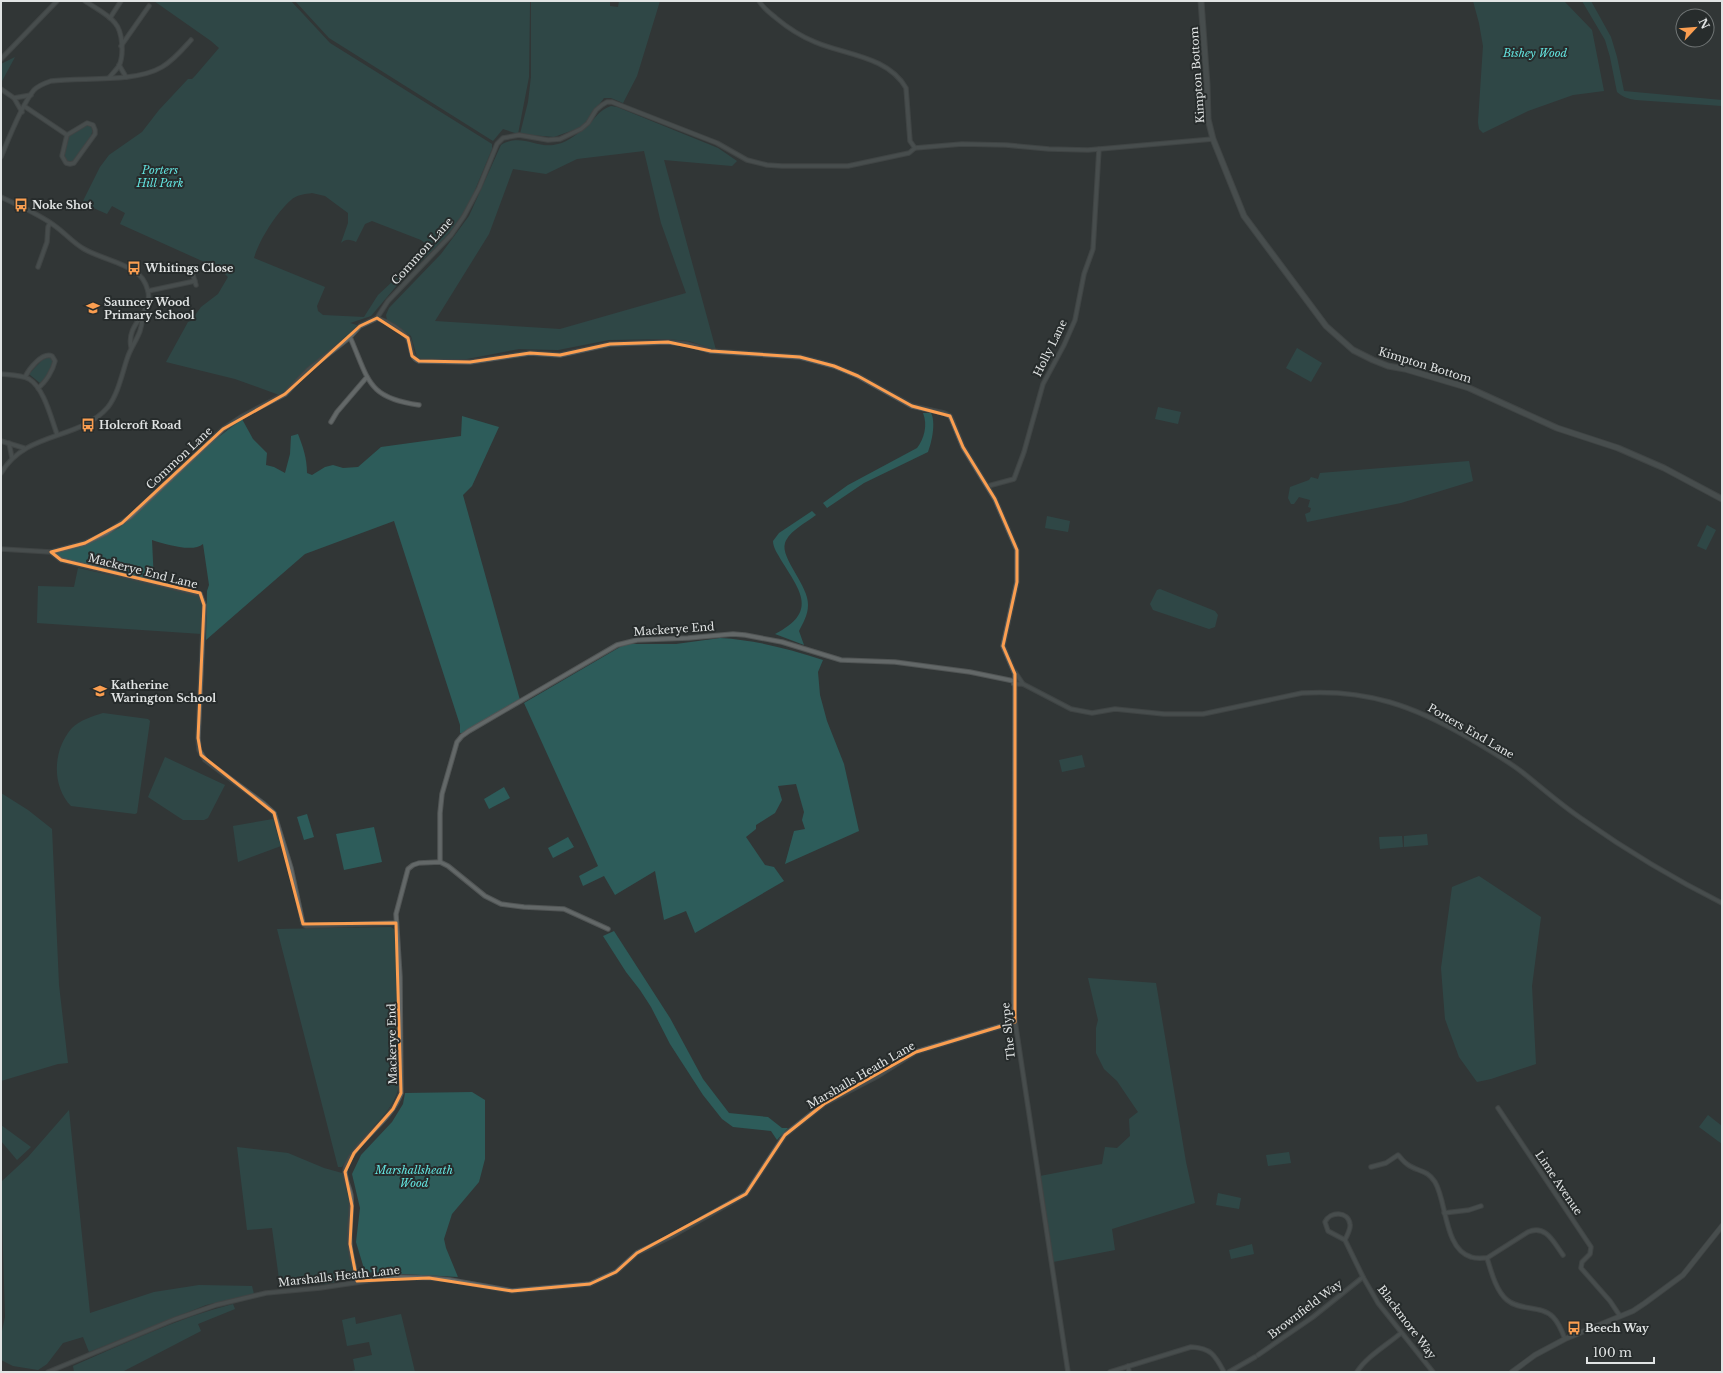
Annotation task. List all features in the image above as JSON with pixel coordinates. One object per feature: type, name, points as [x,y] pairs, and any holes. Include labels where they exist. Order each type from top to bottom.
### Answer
[{"type":"main road","name":"Kimpton Bottom","points":[[1201,1],[1208,114],[1213,140],[1230,178],[1238,202],[1252,227],[1326,326],[1353,350],[1388,366],[1405,369],[1469,388],[1557,428],[1618,448],[1664,468],[1722,499]]},
{"type":"street","points":[[1,59],[57,1]]},
{"type":"street","points":[[110,18],[121,1]]},
{"type":"street","points":[[759,1],[767,11],[789,29],[815,42],[863,56],[890,70],[901,80],[906,88],[910,141],[916,148],[962,144],[1006,145],[1049,149],[1099,149],[1213,140]]},
{"type":"street","points":[[87,2],[110,18],[116,24],[120,35],[121,46],[119,64],[109,78]]},
{"type":"street","points":[[121,46],[149,6]]},
{"type":"street","points":[[120,35],[128,37]]},
{"type":"street","points":[[1,157],[24,106],[31,94],[39,86],[51,81],[126,77],[148,74],[163,67],[191,40]]},
{"type":"street","points":[[119,64],[126,77]]},
{"type":"street","points":[[1,89],[14,98],[22,112]]},
{"type":"street","points":[[14,98],[31,94]]},
{"type":"street","name":"Common Lane","points":[[1,549],[51,552],[85,543],[106,533],[122,523],[223,429],[241,417],[285,394],[308,370],[350,337],[360,326],[377,318],[388,301],[433,255],[464,216],[479,188],[497,144],[503,138],[519,135],[548,140],[560,138],[581,129],[588,123],[596,110],[607,102],[612,102],[717,143],[747,160],[767,165],[848,166],[909,153],[916,148]]},
{"type":"street","points":[[24,106],[67,135]]},
{"type":"street","points":[[87,123],[93,125],[95,130],[93,136],[76,161],[70,164],[66,163],[63,159],[67,135],[87,123]]},
{"type":"street","name":"Holly Lane","points":[[988,486],[1014,479],[1025,447],[1042,384],[1064,345],[1075,320],[1084,274],[1093,249],[1099,149]]},
{"type":"street","points":[[1,198],[50,223],[82,248],[135,271],[144,281],[148,291],[148,301],[142,317],[141,333],[131,347],[115,395],[108,406],[96,418],[85,424],[24,448],[12,458],[1,473]]},
{"type":"street","points":[[38,267],[46,245],[48,227],[50,223]]},
{"type":"street","points":[[194,275],[196,285]]},
{"type":"street","points":[[148,291],[194,281]]},
{"type":"street","points":[[131,347],[130,335],[134,325],[142,317]]},
{"type":"street","points":[[377,318],[388,322],[408,338],[412,356],[419,362],[470,362],[530,353],[560,355],[610,344],[668,342],[687,344],[711,351],[800,357],[834,366],[858,376],[912,406],[950,416],[963,447],[973,465],[988,486],[1017,550],[1017,582],[1004,646],[1014,671],[1023,684]]},
{"type":"street","points":[[132,330],[141,333]]},
{"type":"street","points":[[350,337],[367,377],[376,390],[388,399],[419,405]]},
{"type":"street","points":[[24,377],[43,357],[47,355],[52,356],[55,361],[54,364],[44,384],[38,388]]},
{"type":"street","points":[[1,374],[24,377],[38,388],[57,434]]},
{"type":"street","points":[[331,422],[337,412],[367,377]]},
{"type":"street","points":[[1,441],[24,448]]},
{"type":"street","points":[[9,443],[12,458]]},
{"type":"street","name":"Mackerye End Lane","points":[[51,552],[61,560],[200,594],[204,605],[198,738],[201,755],[205,760],[274,813],[291,868],[303,924],[306,926],[396,924]]},
{"type":"street","name":"Mackerye End","points":[[357,1281],[350,1244],[352,1206],[350,1189],[344,1172],[345,1167],[354,1153],[394,1109],[401,1093],[400,977],[396,924],[398,905],[408,869],[419,863],[440,862],[440,813],[442,794],[459,740],[469,732],[617,645],[638,640],[733,634],[745,635],[782,642],[841,660],[890,661],[970,672],[1014,682]]},
{"type":"street","name":"The Slype","points":[[1014,671],[1013,1000],[1015,1022],[1068,1372]]},
{"type":"street","name":"Porters End Lane","points":[[1014,682],[1023,684],[1071,709],[1092,713],[1115,709],[1164,714],[1202,714],[1302,693],[1318,692],[1338,692],[1400,704],[1442,723],[1504,759],[1554,799],[1588,823],[1672,876],[1722,903]]},
{"type":"street","points":[[440,862],[448,866],[485,896],[501,904],[564,909],[608,929]]},
{"type":"street","name":"Marshalls Heath Lane","points":[[48,1372],[173,1320],[205,1309],[266,1293],[320,1288],[357,1281],[394,1277],[430,1278],[512,1291],[590,1284],[616,1272],[637,1253],[670,1237],[746,1194],[785,1135],[824,1104],[878,1076],[920,1050],[1015,1022]]},
{"type":"street","name":"Lime Avenue","points":[[1498,1108],[1591,1247],[1590,1254],[1582,1262],[1581,1268],[1610,1301],[1620,1316]]},
{"type":"street","points":[[1371,1167],[1386,1162],[1398,1155],[1407,1164],[1421,1170],[1432,1178],[1438,1189],[1444,1213],[1452,1235],[1459,1249],[1471,1257],[1487,1258],[1528,1232],[1536,1230],[1544,1231],[1548,1234],[1563,1255]]},
{"type":"street","points":[[1444,1213],[1469,1210],[1481,1206]]},
{"type":"street","points":[[1342,1214],[1349,1220],[1350,1228],[1345,1240],[1328,1231],[1325,1222],[1330,1216],[1342,1214]]},
{"type":"street","points":[[1512,1372],[1535,1355],[1565,1339],[1633,1311],[1675,1282],[1699,1257],[1722,1226]]},
{"type":"street","name":"Blackmore Way","points":[[1345,1240],[1363,1277],[1381,1306],[1433,1372]]},
{"type":"street","points":[[1487,1258],[1500,1292],[1507,1300],[1519,1307],[1543,1311],[1552,1316],[1559,1325],[1565,1339]]},
{"type":"street","name":"Brownfield Way","points":[[1229,1372],[1257,1356],[1313,1317],[1363,1277]]},
{"type":"street","points":[[1357,1372],[1371,1356],[1401,1333]]},
{"type":"street","points":[[1110,1372],[1191,1347],[1205,1349],[1211,1353],[1217,1358],[1224,1372]]},
{"type":"street","points":[[1128,1366],[1130,1372]]},
{"type":"highlighted area","points":[[377,318],[408,338],[412,356],[419,361],[470,362],[530,353],[560,355],[610,344],[668,342],[711,351],[800,357],[834,366],[858,376],[912,406],[950,416],[963,447],[995,499],[1017,550],[1017,582],[1003,646],[1015,674],[1015,1022],[916,1052],[824,1104],[785,1135],[746,1194],[637,1253],[616,1272],[590,1284],[512,1291],[429,1278],[357,1281],[350,1244],[352,1206],[345,1172],[354,1153],[393,1109],[401,1093],[396,923],[303,924],[274,813],[201,755],[198,738],[204,605],[200,593],[61,560],[51,552],[85,543],[122,523],[223,429],[285,394],[360,326]]},
{"type":"green space","name":"Porters Hill Park","points":[[154,1],[291,1],[330,43],[492,144],[492,149],[470,202],[459,221],[444,239],[398,284],[371,316],[350,323],[360,326],[350,337],[308,370],[282,396],[235,379],[166,362],[188,322],[191,321],[201,307],[218,294],[228,277],[222,271],[211,267],[211,265],[120,224],[125,213],[112,206],[107,214],[82,203],[100,167],[109,155],[142,132],[159,110],[188,79],[192,79],[195,76],[219,48]],"holes":[[[312,193],[325,196],[348,213],[348,223],[341,243],[347,240],[356,242],[365,224],[372,221],[421,240],[426,244],[426,249],[421,255],[378,295],[364,317],[323,315],[318,311],[317,306],[325,287],[254,258],[256,251],[269,227],[293,198]]]},
{"type":"green space","points":[[295,1],[530,1],[529,77],[518,134],[503,129],[493,141],[329,38]]},
{"type":"green space","points":[[531,1],[610,1],[610,6],[618,7],[619,1],[660,1],[637,76],[623,103],[611,98],[604,98],[585,123],[579,128],[554,137],[520,134],[528,102],[531,77]]},
{"type":"green space","name":"Bishey Wood","points":[[1473,1],[1564,1],[1592,30],[1604,91],[1573,95],[1528,111],[1483,133],[1479,129],[1478,122],[1483,46]]},
{"type":"green space","points":[[1582,1],[1591,1],[1611,37],[1624,91],[1722,100],[1722,106],[1636,100],[1626,98],[1619,94],[1617,92],[1605,40]]},
{"type":"green space","points":[[15,57],[1,83],[1,64]]},
{"type":"green space","points":[[611,106],[617,107],[718,148],[737,161],[732,166],[664,160],[716,350],[689,341],[666,339],[609,340],[558,350],[519,349],[467,359],[420,359],[417,357],[411,336],[387,320],[386,315],[389,308],[441,254],[469,216],[501,145],[509,141],[516,140],[543,145],[562,143],[581,131]],"holes":[[[644,151],[661,223],[686,293],[560,329],[435,321],[489,234],[513,169],[546,174],[577,159]]]},
{"type":"green space","points":[[86,125],[91,126],[92,134],[90,139],[74,161],[66,161],[64,155],[68,136]]},
{"type":"green space","points":[[1297,348],[1322,363],[1311,382],[1286,368]]},
{"type":"green space","points":[[45,357],[51,357],[53,360],[48,373],[40,383],[29,374]]},
{"type":"green space","points":[[1158,407],[1181,412],[1178,424],[1155,419]]},
{"type":"green space","points":[[923,413],[931,413],[933,421],[932,438],[928,452],[864,483],[827,508],[823,503],[848,485],[917,448],[922,440],[925,427]]},
{"type":"green space","points":[[462,416],[499,427],[472,486],[463,495],[520,700],[463,733],[460,733],[460,725],[394,521],[305,554],[206,640],[207,591],[209,585],[203,544],[198,547],[186,548],[152,540],[154,582],[61,559],[56,555],[57,552],[76,548],[92,542],[119,528],[212,442],[242,419],[253,439],[267,453],[266,465],[274,467],[285,473],[290,454],[291,436],[298,434],[303,448],[307,473],[312,475],[325,467],[333,465],[343,468],[358,467],[381,447],[461,436]]},
{"type":"green space","points":[[1469,461],[1473,481],[1401,503],[1307,522],[1305,514],[1310,512],[1311,508],[1308,507],[1310,500],[1299,497],[1294,504],[1291,504],[1288,498],[1290,487],[1309,480],[1311,477],[1318,479],[1320,473]]},
{"type":"green space","points":[[812,511],[816,515],[790,535],[785,543],[785,549],[790,564],[807,597],[807,612],[799,631],[804,645],[775,634],[797,618],[801,609],[802,601],[795,582],[776,551],[773,541],[779,533]]},
{"type":"green space","points":[[1047,516],[1070,521],[1068,532],[1045,528]]},
{"type":"green space","points":[[1707,525],[1716,530],[1706,550],[1697,546]]},
{"type":"green space","points":[[78,568],[198,594],[203,608],[202,634],[37,623],[38,586],[74,587]]},
{"type":"green space","points":[[1160,589],[1215,611],[1218,615],[1215,627],[1209,629],[1153,610],[1150,604],[1157,590]]},
{"type":"green space","points":[[720,638],[772,646],[823,660],[818,672],[820,695],[827,721],[844,764],[859,831],[785,864],[794,831],[805,829],[802,820],[804,812],[796,784],[778,786],[782,800],[775,813],[756,825],[756,829],[746,837],[765,865],[774,867],[784,881],[695,933],[686,911],[664,920],[655,871],[615,895],[604,876],[583,886],[579,876],[598,866],[524,703],[620,647],[628,644],[676,644]]},
{"type":"green space","points":[[103,713],[148,719],[150,721],[137,813],[135,814],[71,806],[60,788],[57,767],[58,756],[66,737],[72,728],[79,723]]},
{"type":"green space","points":[[1082,755],[1085,767],[1062,772],[1059,760]]},
{"type":"green space","points":[[165,757],[225,785],[208,818],[204,820],[183,820],[148,797]]},
{"type":"green space","points":[[504,787],[510,798],[489,809],[484,799]]},
{"type":"green space","points":[[1,793],[28,810],[52,829],[59,985],[68,1063],[58,1064],[1,1081]]},
{"type":"green space","points":[[307,814],[314,837],[304,840],[297,817]]},
{"type":"green space","points":[[273,819],[281,846],[238,862],[233,826]]},
{"type":"green space","points":[[374,827],[382,862],[344,870],[336,834]]},
{"type":"green space","points":[[1427,834],[1428,845],[1404,847],[1404,836]]},
{"type":"green space","points":[[1402,836],[1403,847],[1380,849],[1379,837]]},
{"type":"green space","points":[[568,837],[574,847],[553,858],[548,848]]},
{"type":"green space","points":[[1479,876],[1541,917],[1532,986],[1536,1064],[1491,1079],[1477,1082],[1459,1057],[1445,1019],[1441,968],[1452,887]]},
{"type":"green space","points":[[391,927],[395,930],[399,1085],[391,1106],[350,1154],[342,1167],[338,1167],[277,929]]},
{"type":"green space","points":[[614,931],[670,1018],[703,1079],[729,1113],[768,1117],[782,1128],[788,1128],[777,1140],[771,1131],[733,1127],[722,1119],[703,1095],[670,1044],[651,1007],[603,936]]},
{"type":"green space","points":[[1088,978],[1156,983],[1186,1162],[1195,1203],[1112,1229],[1115,1250],[1053,1262],[1040,1176],[1102,1164],[1105,1147],[1117,1148],[1130,1136],[1129,1119],[1138,1112],[1117,1081],[1104,1069],[1096,1053],[1096,1028],[1098,1020]]},
{"type":"green space","name":"Marshallsheath Wood","points":[[472,1092],[485,1100],[485,1159],[479,1182],[452,1214],[444,1239],[446,1248],[458,1277],[365,1272],[356,1242],[360,1208],[352,1174],[361,1155],[392,1122],[403,1104],[405,1093]]},
{"type":"green space","points":[[69,1110],[90,1313],[154,1292],[199,1285],[252,1286],[254,1294],[206,1305],[89,1352],[83,1337],[63,1343],[47,1364],[38,1370],[13,1366],[1,1360],[1,1336],[5,1317],[1,1182],[28,1157]]},
{"type":"green space","points":[[1708,1115],[1722,1126],[1722,1144],[1699,1127]]},
{"type":"green space","points":[[1,1125],[31,1147],[17,1160],[1,1141]]},
{"type":"green space","points":[[237,1147],[288,1153],[324,1168],[342,1173],[350,1207],[347,1242],[356,1278],[326,1284],[280,1286],[272,1228],[247,1230]]},
{"type":"green space","points":[[1289,1152],[1291,1163],[1268,1166],[1266,1155]]},
{"type":"green space","points":[[1218,1193],[1241,1198],[1239,1209],[1216,1205]]},
{"type":"green space","points":[[1252,1244],[1254,1254],[1231,1259],[1229,1250]]},
{"type":"green space","points":[[233,1304],[235,1309],[198,1324],[201,1331],[122,1372],[74,1372],[73,1366],[132,1340],[192,1316]]},
{"type":"green space","points":[[401,1314],[415,1372],[348,1372],[355,1370],[353,1359],[372,1355],[369,1342],[347,1346],[342,1320],[355,1317],[356,1324]]},
{"type":"place","name":"Noke Shot","points":[[21,205]]},
{"type":"place","name":"Whitings Close","points":[[134,268]]},
{"type":"place","name":"Sauncey Wood Primary School","points":[[93,308]]},
{"type":"place","name":"Holcroft Road","points":[[88,425]]},
{"type":"place","name":"Katherine Warington School","points":[[100,691]]},
{"type":"place","name":"Beech Way","points":[[1574,1328]]}]
